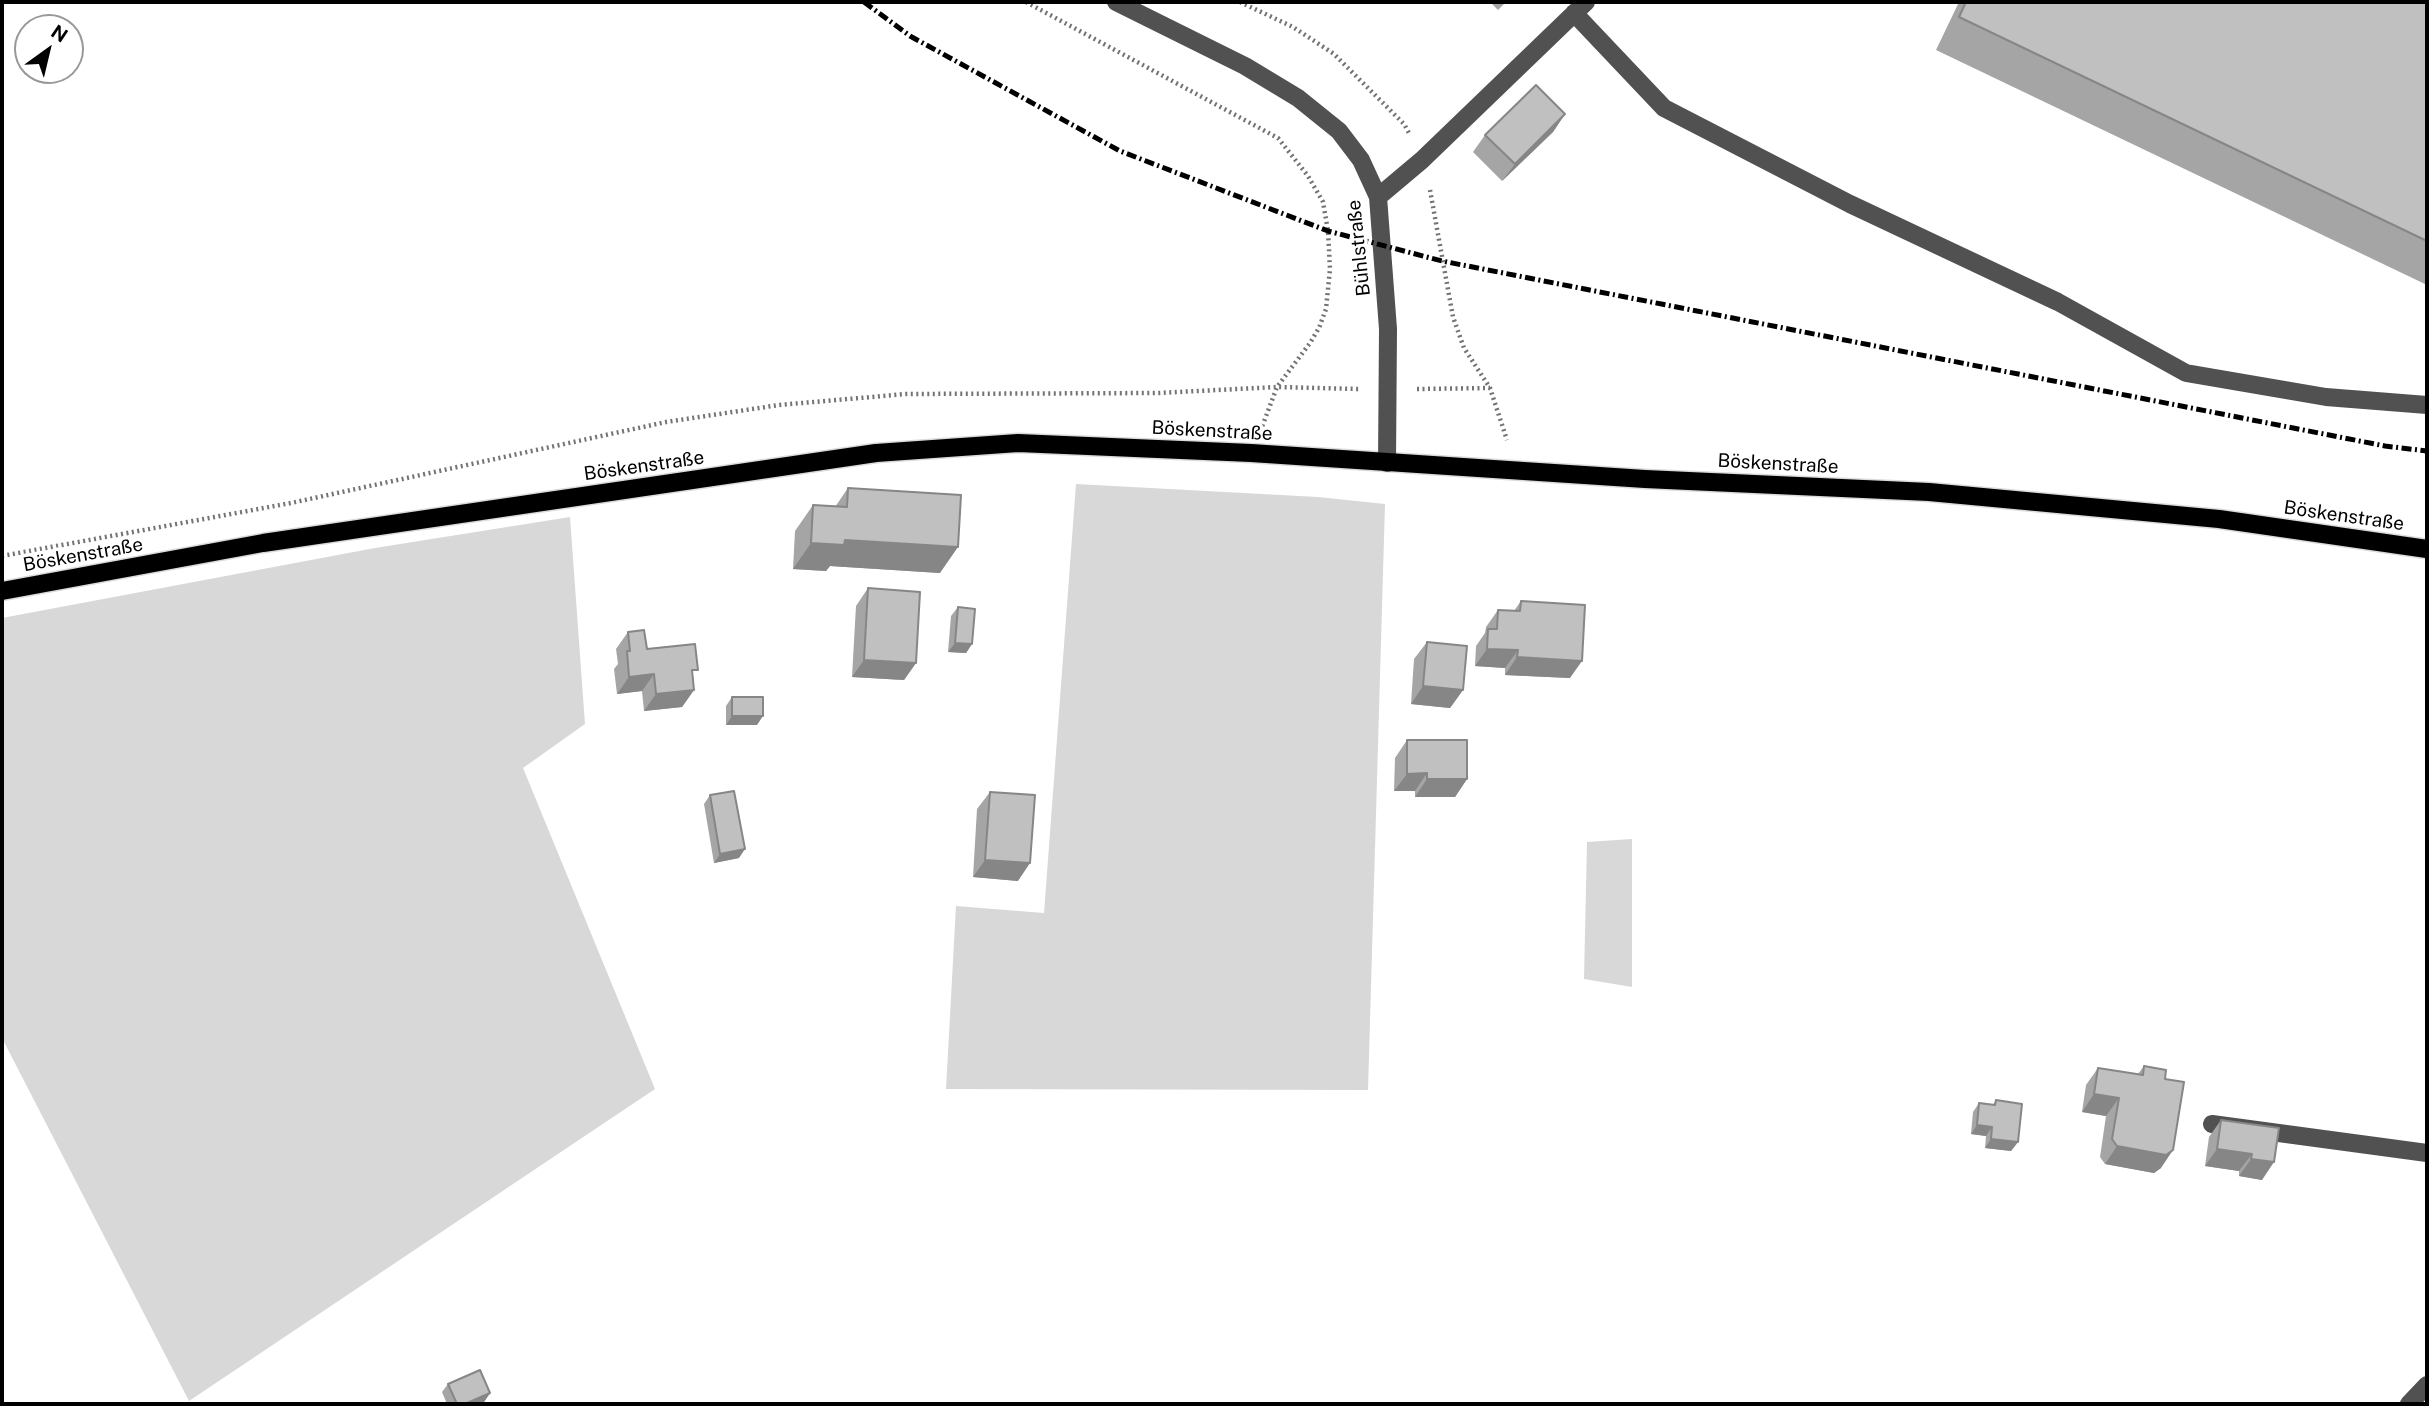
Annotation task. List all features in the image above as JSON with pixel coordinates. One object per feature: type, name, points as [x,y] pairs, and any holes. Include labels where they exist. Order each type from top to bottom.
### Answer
[{"type":"main road","name":"Böskenstraße","points":[[2,591],[263,543],[876,453],[1018,443],[1251,453],[1645,478],[1929,492],[2219,519],[2427,549]]},
{"type":"street","name":"Bühlstraße","points":[[1116,2],[1141,8],[1298,98],[1339,131],[1361,160],[1378,197],[1388,329],[1387,463]]},
{"type":"street","points":[[1378,197],[1422,160],[1580,8],[1664,108],[1850,204],[2058,302],[2186,373],[2326,397],[2427,405]]},
{"type":"street","points":[[2212,1124],[2427,1153]]},
{"type":"street","points":[[2409,1404],[2427,1385]]},
{"type":"path","points":[[1026,2],[1278,138],[1308,176],[1323,202],[1330,270],[1326,309],[1320,328],[1277,387],[1251,453]]},
{"type":"path","points":[[2,556],[304,500],[666,422],[779,405],[906,394],[1158,393],[1277,387],[1386,390],[1490,388]]},
{"type":"shaded area","points":[[1076,484],[1318,497],[1385,504],[1368,1090],[946,1089],[956,906],[1044,913]]},
{"type":"shaded area","points":[[570,517],[585,724],[523,768],[655,1089],[189,1401],[2,1038],[2,618],[375,548]]},
{"type":"shaded area","points":[[1632,839],[1632,987],[1584,979],[1587,842]]},
{"type":"building","points":[[1966,2],[2427,2],[2427,241],[1959,17]]},
{"type":"building","points":[[1536,85],[1565,114],[1515,164],[1485,135]]},
{"type":"building","points":[[848,488],[961,495],[958,547],[845,540],[844,545],[811,543],[813,505],[847,507]]},
{"type":"building","points":[[868,588],[920,592],[916,663],[864,660]]},
{"type":"building","points":[[1521,601],[1585,605],[1582,661],[1517,657],[1518,650],[1487,649],[1488,629],[1497,629],[1498,610],[1520,611]]},
{"type":"building","points":[[958,607],[975,609],[972,644],[955,643]]},
{"type":"building","points":[[644,630],[647,649],[695,644],[698,670],[692,670],[694,690],[656,694],[654,674],[629,677],[628,632]]},
{"type":"building","points":[[1427,642],[1467,646],[1463,690],[1423,686]]},
{"type":"building","points":[[732,697],[763,697],[763,716],[732,716]]},
{"type":"building","points":[[1407,740],[1467,740],[1467,779],[1427,779],[1427,773],[1407,774]]},
{"type":"building","points":[[734,791],[745,849],[720,854],[710,795]]},
{"type":"building","points":[[990,792],[1035,795],[1030,863],[985,860]]},
{"type":"building","points":[[2144,1066],[2166,1070],[2165,1079],[2184,1082],[2173,1150],[2166,1155],[2117,1146],[2112,1139],[2119,1098],[2094,1094],[2098,1068],[2143,1075]]},
{"type":"building","points":[[1996,1100],[2022,1104],[2018,1142],[1991,1139],[1992,1127],[1977,1125],[1979,1103],[1995,1105]]},
{"type":"building","points":[[2221,1120],[2279,1128],[2274,1162],[2251,1159],[2252,1154],[2217,1149]]},
{"type":"building","points":[[480,1370],[490,1393],[465,1404],[457,1404],[448,1384]]},
{"type":"railway","points":[[864,2],[910,36],[1120,151],[1328,231],[1442,261],[2385,446],[2427,451]]}]
